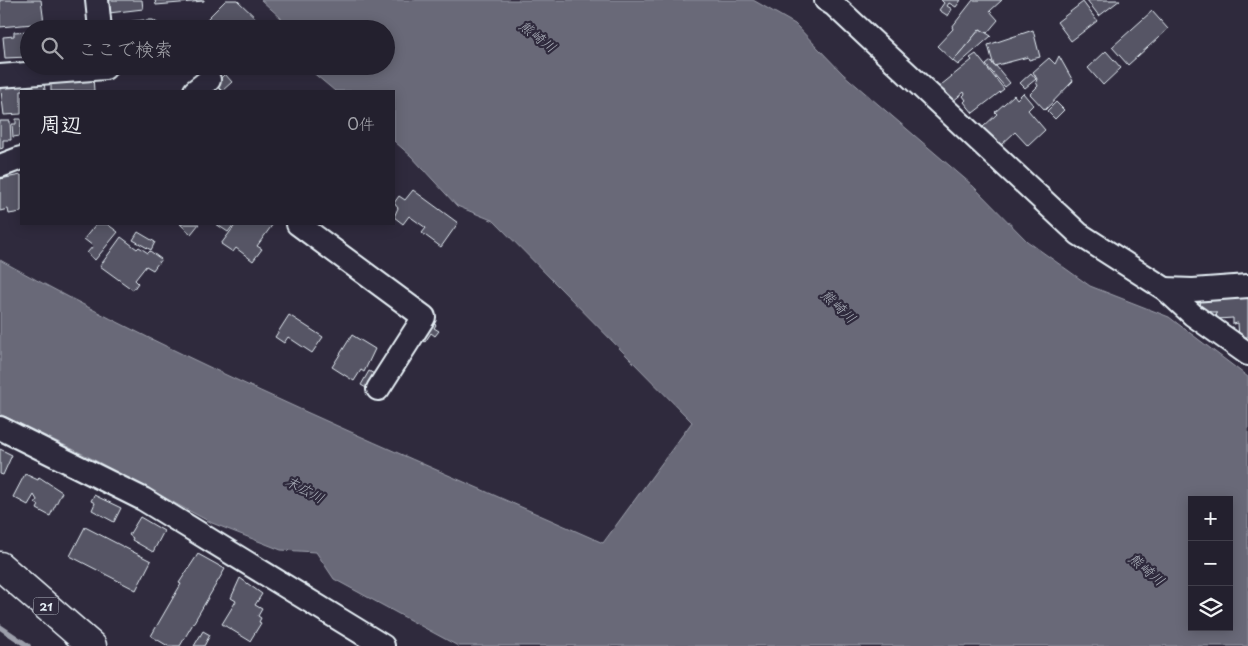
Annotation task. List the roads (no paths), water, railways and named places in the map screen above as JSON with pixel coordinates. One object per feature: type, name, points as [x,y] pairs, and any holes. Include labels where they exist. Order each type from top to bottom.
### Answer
[{"type":"main road","name":"21","points":[[0,566],[92,646]]},
{"type":"street","points":[[97,0],[99,20]]},
{"type":"street","points":[[826,0],[834,5],[1080,234],[1165,289],[1193,315],[1248,354]]},
{"type":"street","points":[[0,76],[20,74]]},
{"type":"street","points":[[0,166],[20,158]]},
{"type":"street","points":[[299,225],[424,317],[378,389]]},
{"type":"street","points":[[1165,289],[1194,290],[1248,286]]},
{"type":"street","points":[[0,428],[143,499],[382,646]]},
{"type":"water","points":[[261,0],[753,0],[795,24],[843,74],[971,184],[1027,241],[1090,286],[1169,317],[1248,377],[1248,646],[458,646],[334,579],[316,552],[281,550],[212,523],[87,456],[0,414],[0,260],[73,299],[223,373],[603,543],[692,422],[494,221],[457,206],[411,156],[395,142],[395,90],[334,90],[316,75],[395,75],[395,20],[282,20]]},
{"type":"waterway","points":[[0,627],[28,646]]},
{"type":"water label","name":"熊崎川","points":[[538,36]]},
{"type":"water label","name":"熊崎川","points":[[839,306]]},
{"type":"water label","name":"末広川","points":[[305,489]]},
{"type":"water label","name":"熊崎川","points":[[1147,569]]}]
